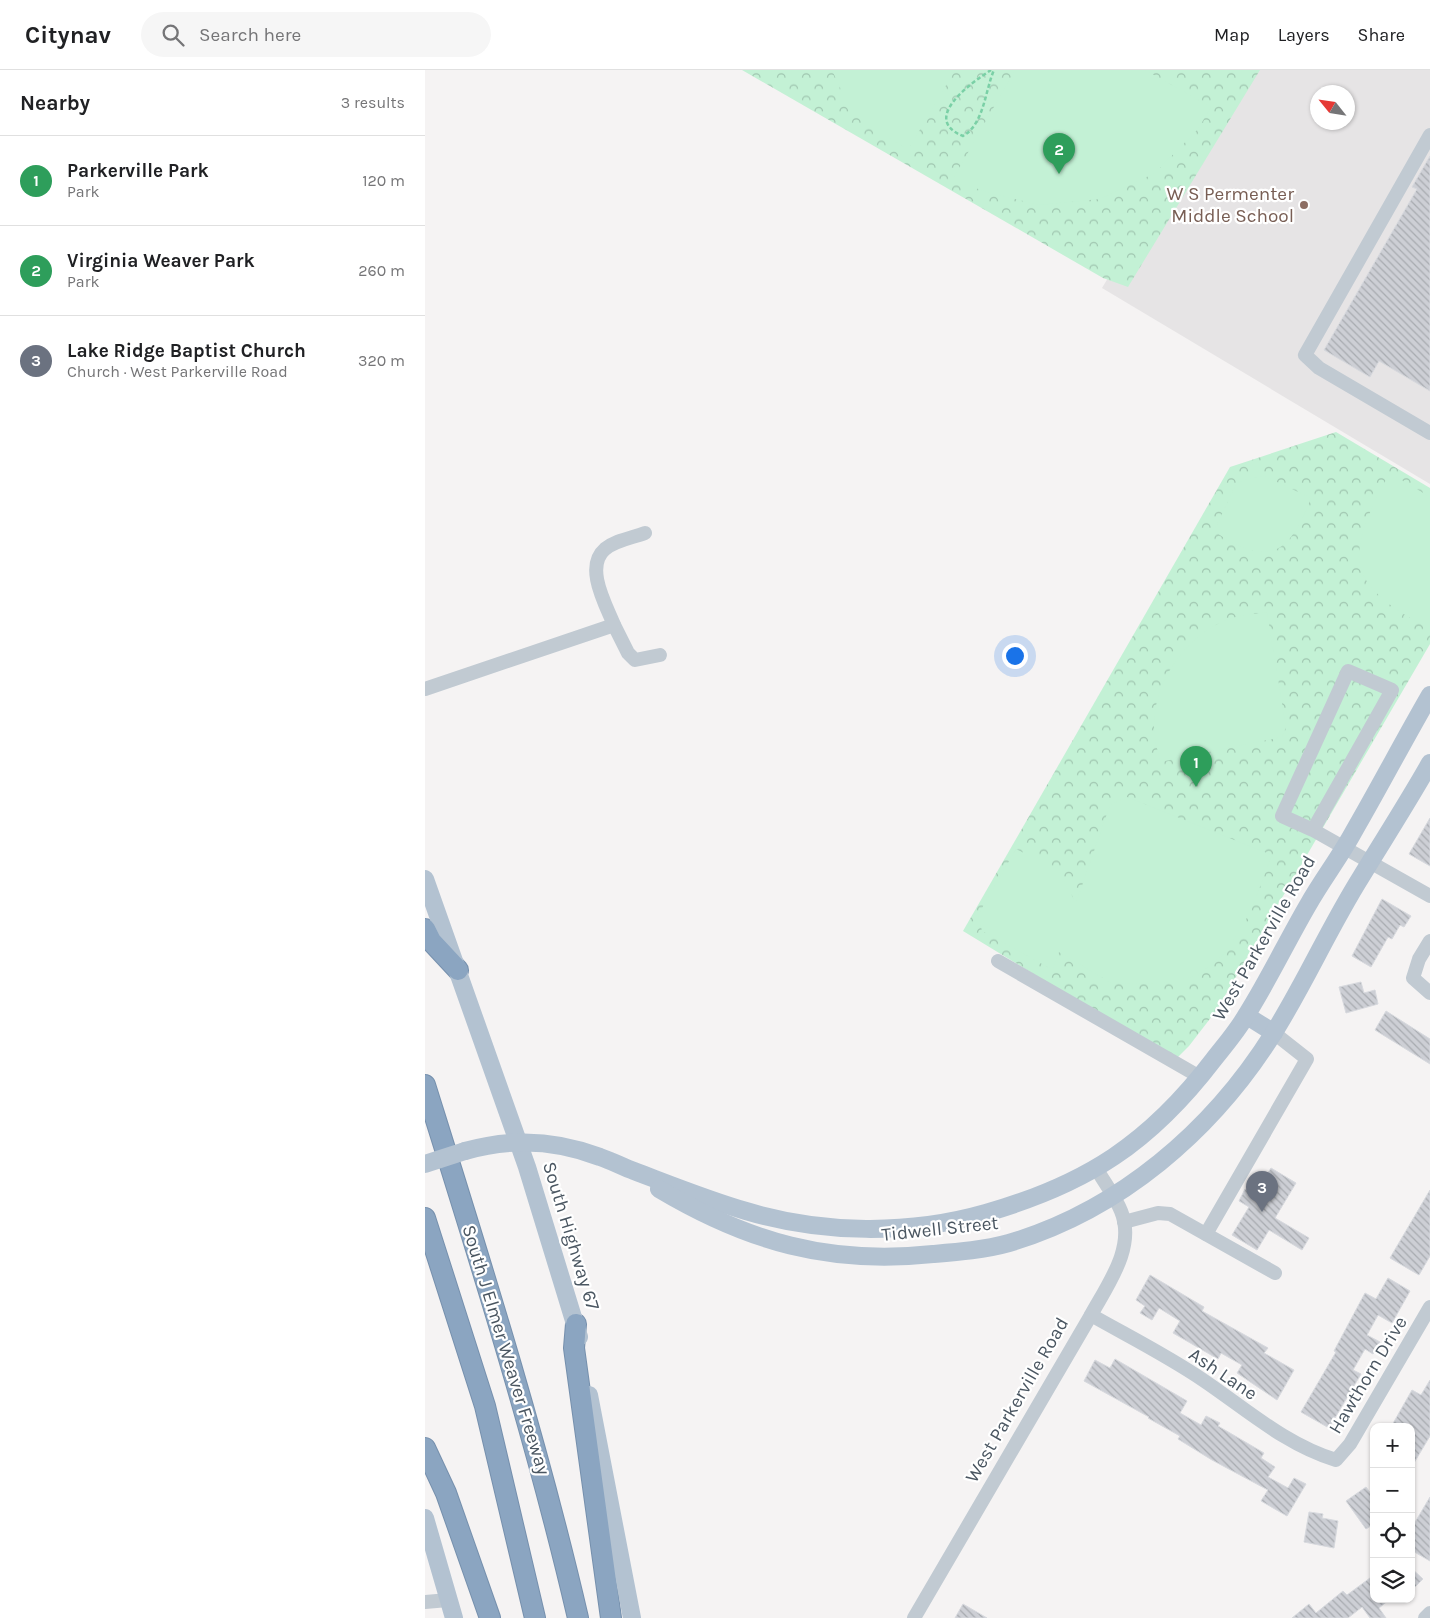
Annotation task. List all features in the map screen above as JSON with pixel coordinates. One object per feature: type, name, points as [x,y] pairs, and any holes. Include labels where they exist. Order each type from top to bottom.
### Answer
[{"type":"highway","points":[[425,929],[431,941],[458,970]]},
{"type":"highway","name":"South J Elmer Weaver Freeway","points":[[425,1084],[512,1365],[554,1513],[578,1618]]},
{"type":"highway","name":"South J Elmer Weaver Freeway","points":[[425,1218],[485,1406],[535,1618]]},
{"type":"highway","points":[[576,1324],[574,1348],[611,1618]]},
{"type":"highway","points":[[425,1448],[446,1493],[490,1618]]},
{"type":"main road","name":"West Parkerville Road","points":[[1096,1168],[1142,1138],[1166,1116],[1200,1077],[1247,1016],[1307,906],[1344,847],[1430,695]]},
{"type":"main road","points":[[1113,1196],[1166,1159],[1194,1133],[1249,1070],[1273,1033],[1430,763]]},
{"type":"main road","name":"South Highway 67","points":[[425,879],[518,1142],[576,1324],[632,1618]]},
{"type":"main road","points":[[1247,1016],[1273,1033]]},
{"type":"main road","name":"Tidwell Street","points":[[425,1164],[488,1144],[518,1142],[556,1144],[598,1156],[631,1170],[747,1211],[824,1226],[872,1228],[917,1228],[973,1217],[1020,1203],[1096,1168]]},
{"type":"main road","name":"Tidwell Street","points":[[631,1170],[703,1214],[739,1230],[797,1248],[839,1255],[871,1257],[909,1257],[971,1251],[1007,1244],[1050,1229],[1113,1196]]},
{"type":"main road","points":[[425,1518],[453,1618]]},
{"type":"street","points":[[1430,135],[1305,355],[1319,368],[1430,433]]},
{"type":"street","points":[[645,533],[605,549],[598,558],[596,569],[614,625],[628,653],[635,660],[660,655]]},
{"type":"street","points":[[425,689],[614,625]]},
{"type":"street","points":[[1313,830],[1392,690],[1348,671],[1282,816],[1313,830],[1430,896]]},
{"type":"street","points":[[1430,940],[1419,959],[1413,978],[1430,993]]},
{"type":"street","points":[[998,961],[1200,1077]]},
{"type":"street","points":[[1206,1234],[1307,1059],[1273,1033]]},
{"type":"street","name":"West Parkerville Road","points":[[914,1618],[1091,1315],[1118,1264],[1125,1244],[1124,1222],[1121,1210],[1096,1168]]},
{"type":"street","points":[[1124,1222],[1158,1213],[1170,1214],[1275,1274]]},
{"type":"street","name":"Hawthorn Drive","points":[[1336,1460],[1350,1444],[1430,1306]]},
{"type":"street","name":"Ash Lane","points":[[1091,1315],[1202,1379],[1256,1419],[1317,1455],[1336,1460]]},
{"type":"street","points":[[425,1602],[448,1600]]},
{"type":"street","points":[[1425,1618],[1430,1613]]},
{"type":"path","points":[[993,70],[977,123],[971,132],[963,136],[953,132],[947,121],[947,109],[964,90],[993,70]]},
{"type":"shaded area","name":"W S Permenter Middle School","points":[[1233,70],[1430,70],[1430,484],[1102,288]]},
{"type":"green space","points":[[742,70],[1260,70],[1128,287],[1103,278]]},
{"type":"green space","points":[[832,70],[955,70],[908,150],[885,135],[842,92]]},
{"type":"green space","points":[[1015,70],[1145,70],[1211,107],[1198,129],[1155,173],[1100,199],[1039,205],[980,190],[954,177]]},
{"type":"green space","points":[[1336,432],[1430,488],[1430,644],[1216,1011],[1189,1046],[1175,1060],[963,931],[1230,467]]},
{"type":"green space","points":[[1390,473],[1430,497],[1430,629],[1385,601],[1367,582],[1361,571],[1359,559],[1365,526],[1374,503]]},
{"type":"green space","points":[[1264,476],[1311,498],[1303,518],[1285,544],[1274,550],[1262,552],[1248,550],[1232,543],[1214,531],[1236,484],[1243,480]]},
{"type":"green space","points":[[1267,612],[1286,727],[1282,737],[1160,762],[1154,731],[1155,710],[1167,676],[1176,660],[1201,634],[1216,625],[1232,618]]},
{"type":"green space","points":[[1127,797],[1272,855],[1250,913],[1224,954],[1197,976],[1158,984],[1111,983],[1059,952],[1053,970],[982,931],[978,915],[1016,849],[1058,870],[1076,903],[1110,805]]},
{"type":"building","points":[[1430,156],[1430,391],[1379,361],[1370,377],[1324,350],[1417,189],[1412,187]]},
{"type":"building","points":[[1430,818],[1430,866],[1409,854]]},
{"type":"building","points":[[1382,899],[1411,916],[1404,927],[1400,925],[1392,939],[1388,937],[1371,967],[1352,956]]},
{"type":"building","points":[[1361,982],[1364,993],[1375,990],[1378,1004],[1346,1013],[1339,987]]},
{"type":"building","points":[[1386,1011],[1430,1039],[1430,1064],[1375,1030]]},
{"type":"building","points":[[1271,1168],[1296,1183],[1275,1218],[1309,1238],[1302,1250],[1269,1230],[1257,1250],[1232,1235],[1249,1207],[1239,1201],[1245,1189],[1254,1195]]},
{"type":"building","points":[[1430,1190],[1430,1256],[1419,1275],[1390,1258]]},
{"type":"building","points":[[1150,1275],[1204,1307],[1202,1311],[1268,1348],[1264,1353],[1294,1370],[1277,1400],[1237,1373],[1242,1365],[1221,1353],[1218,1359],[1173,1333],[1180,1321],[1159,1308],[1152,1320],[1140,1313],[1145,1306],[1136,1300]]},
{"type":"building","points":[[1388,1278],[1410,1291],[1392,1323],[1378,1315],[1367,1335],[1380,1342],[1373,1354],[1365,1349],[1353,1370],[1361,1374],[1329,1428],[1301,1412],[1336,1352],[1334,1351],[1365,1293],[1376,1299]]},
{"type":"building","points":[[1115,1359],[1187,1401],[1180,1413],[1201,1425],[1206,1416],[1220,1423],[1218,1426],[1264,1453],[1261,1458],[1275,1467],[1268,1477],[1288,1488],[1294,1478],[1306,1484],[1287,1516],[1261,1501],[1268,1490],[1212,1460],[1178,1439],[1180,1436],[1084,1381],[1095,1360],[1110,1368]]},
{"type":"building","points":[[1430,1380],[1430,1436],[1415,1461],[1415,1423],[1393,1423],[1412,1390],[1421,1395]]},
{"type":"building","points":[[1366,1487],[1370,1492],[1370,1526],[1366,1529],[1346,1501]]},
{"type":"building","points":[[1430,1497],[1430,1561],[1415,1552],[1415,1522]]},
{"type":"building","points":[[1309,1512],[1323,1514],[1322,1518],[1338,1521],[1334,1548],[1304,1542]]},
{"type":"building","points":[[1415,1572],[1423,1579],[1415,1587]]},
{"type":"building","points":[[1370,1578],[1370,1603],[1385,1603],[1379,1608],[1386,1618],[1370,1618],[1362,1607],[1348,1618],[1292,1618],[1309,1604],[1316,1613],[1343,1591],[1347,1595]]},
{"type":"building","points":[[963,1604],[987,1618],[955,1618]]},
{"type":"place","name":"Virginia Weaver Park","points":[[1059,174]]},
{"type":"place","name":"W S Permenter Middle School","points":[[1304,205]]},
{"type":"place","name":"Parkerville Park","points":[[1196,787]]},
{"type":"place","name":"Lake Ridge Baptist Church","points":[[1262,1212]]}]
